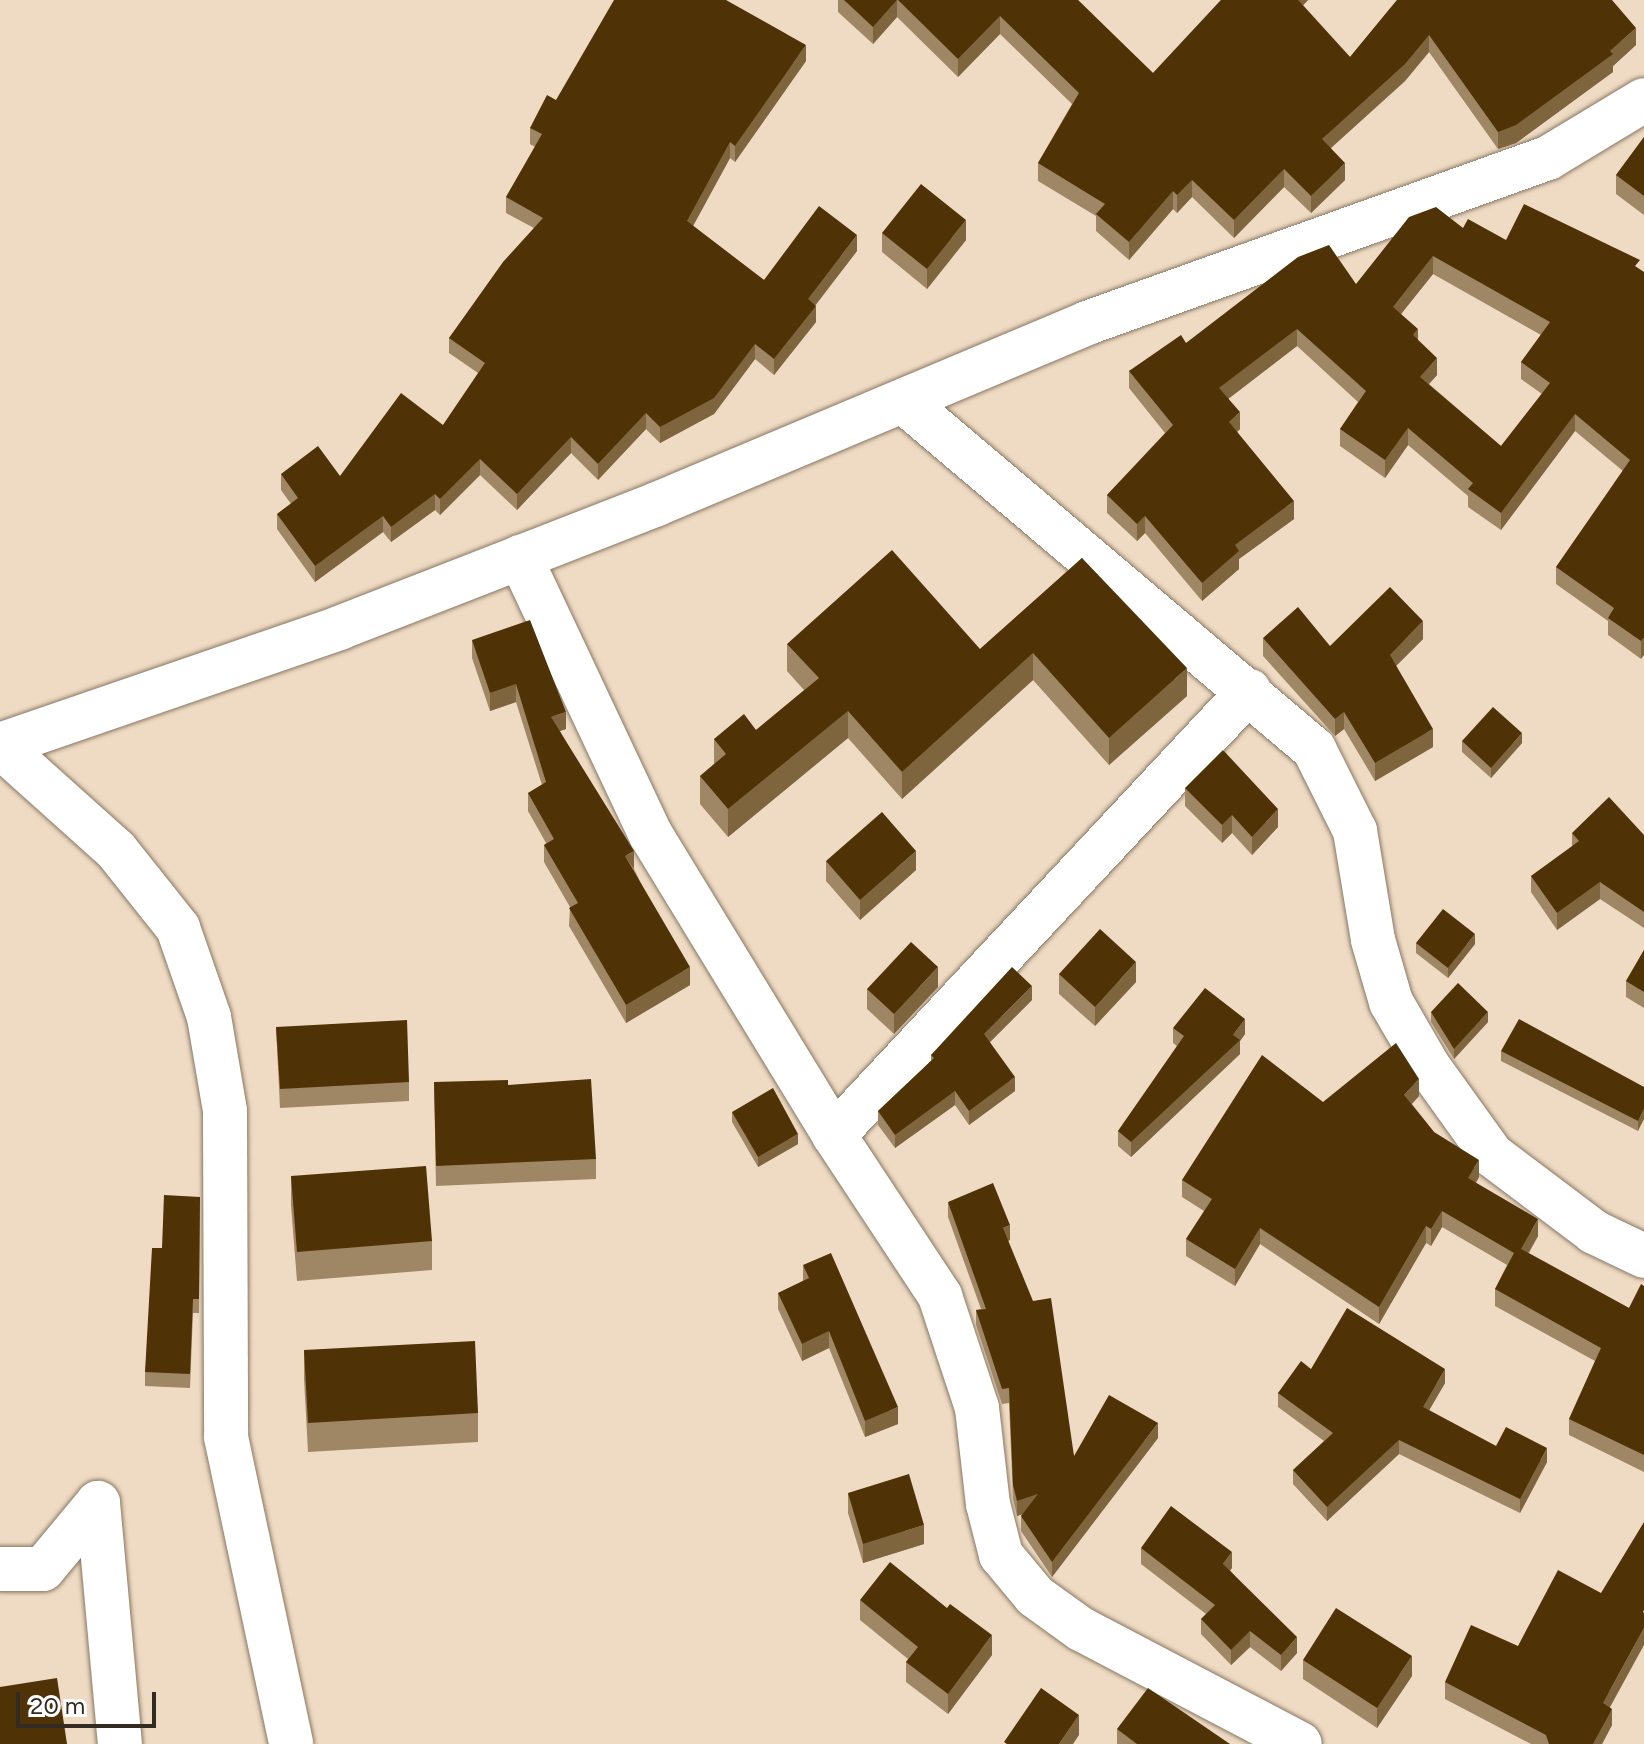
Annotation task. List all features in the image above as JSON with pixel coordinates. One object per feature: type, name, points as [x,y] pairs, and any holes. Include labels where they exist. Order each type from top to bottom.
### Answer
[{"type":"street","points":[[291,1744],[226,1437],[225,1111],[209,1017],[178,928],[116,850],[0,746],[339,628],[903,401],[1087,323],[1548,158],[1644,100]]},
{"type":"street","points":[[903,401],[1314,749],[1337,789],[1355,831],[1373,940],[1391,1002],[1428,1066],[1492,1155],[1594,1232],[1644,1256]]},
{"type":"street","points":[[520,557],[651,835],[834,1135],[940,1296],[977,1408],[988,1504],[1001,1555],[1035,1596],[1081,1629],[1300,1744]]},
{"type":"street","points":[[834,1135],[1249,691]]},
{"type":"street","points":[[0,1569],[43,1569],[98,1503],[120,1744]]},
{"type":"building","points":[[614,0],[726,0],[806,45],[735,146],[730,142],[687,221],[764,280],[819,206],[857,235],[808,299],[816,306],[774,359],[755,344],[714,398],[660,427],[646,413],[598,464],[571,437],[517,494],[480,459],[440,499],[435,494],[391,527],[383,516],[315,566],[277,514],[298,498],[281,474],[318,446],[340,476],[401,393],[443,425],[485,363],[449,338],[503,262],[543,218],[506,197],[542,134],[530,128],[547,95],[556,100]]},
{"type":"building","points":[[844,0],[897,0],[873,27]]},
{"type":"building","points":[[898,0],[1078,0],[1153,73],[1221,0],[1298,0],[1350,57],[1397,0],[1612,0],[1636,28],[1610,51],[1613,54],[1516,125],[1498,132],[1429,35],[1405,64],[1322,139],[1345,163],[1311,196],[1284,169],[1234,220],[1192,180],[1177,195],[1173,191],[1129,242],[1096,214],[1105,204],[1038,163],[1079,93],[1000,16],[958,59]]},
{"type":"building","points":[[1644,137],[1644,196],[1616,175]]},
{"type":"building","points":[[921,184],[966,220],[927,269],[882,233]]},
{"type":"building","points":[[1524,204],[1640,260],[1635,266],[1644,272],[1644,638],[1641,641],[1608,618],[1614,608],[1556,567],[1630,460],[1575,414],[1501,513],[1468,489],[1473,483],[1408,428],[1385,460],[1340,429],[1366,391],[1297,329],[1219,388],[1240,412],[1229,422],[1294,501],[1235,545],[1239,551],[1202,583],[1145,516],[1137,524],[1107,495],[1173,425],[1129,371],[1181,335],[1186,343],[1298,257],[1329,245],[1356,284],[1409,217],[1436,207],[1463,228],[1468,219],[1506,240]],"holes":[[[1433,256],[1550,322],[1521,362],[1550,383],[1501,446],[1420,377],[1437,358],[1413,335],[1418,329],[1393,307]]]},
{"type":"building","points":[[892,550],[980,649],[1082,558],[1187,668],[1109,738],[1033,653],[902,772],[848,711],[728,809],[700,776],[726,754],[714,739],[744,714],[756,730],[819,678],[787,644]]},
{"type":"building","points":[[1390,587],[1423,621],[1390,655],[1433,729],[1375,763],[1344,712],[1335,719],[1263,638],[1298,607],[1330,646]]},
{"type":"building","points":[[530,620],[566,712],[551,717],[634,851],[625,856],[690,967],[626,1005],[569,908],[578,903],[544,845],[554,839],[528,793],[546,782],[516,684],[490,693],[472,640]]},
{"type":"building","points":[[1493,707],[1522,733],[1491,768],[1462,741]]},
{"type":"building","points":[[1223,750],[1278,809],[1252,837],[1232,815],[1222,825],[1185,788]]},
{"type":"building","points":[[1609,797],[1644,835],[1644,912],[1600,882],[1557,913],[1531,876],[1579,841],[1572,833]]},
{"type":"building","points":[[882,812],[916,851],[860,900],[826,861]]},
{"type":"building","points":[[1443,909],[1475,934],[1448,968],[1416,943]]},
{"type":"building","points":[[1100,929],[1136,962],[1095,1007],[1059,974]]},
{"type":"building","points":[[911,942],[938,967],[894,1014],[867,989]]},
{"type":"building","points":[[1644,950],[1644,992],[1626,981]]},
{"type":"building","points":[[1012,967],[1032,986],[984,1034],[1015,1077],[969,1111],[955,1091],[895,1135],[878,1111],[934,1058],[931,1055]]},
{"type":"building","points":[[1458,983],[1488,1012],[1454,1049],[1431,1012]]},
{"type":"building","points":[[1205,988],[1245,1019],[1233,1035],[1240,1040],[1131,1142],[1118,1131],[1184,1036],[1173,1028]]},
{"type":"building","points":[[1519,1019],[1644,1087],[1644,1109],[1638,1121],[1501,1051]]},
{"type":"building","points":[[407,1020],[409,1082],[280,1089],[276,1027]]},
{"type":"building","points":[[1396,1043],[1419,1079],[1404,1095],[1434,1132],[1479,1160],[1468,1178],[1538,1219],[1521,1249],[1629,1308],[1641,1284],[1644,1286],[1644,1455],[1569,1419],[1601,1348],[1495,1289],[1514,1253],[1442,1211],[1431,1229],[1426,1226],[1379,1307],[1260,1228],[1235,1269],[1186,1239],[1212,1199],[1182,1180],[1262,1055],[1323,1102]]},
{"type":"building","points":[[591,1079],[596,1159],[436,1166],[434,1082],[508,1080],[508,1085]]},
{"type":"building","points":[[773,1088],[798,1134],[758,1157],[732,1112]]},
{"type":"building","points":[[426,1166],[432,1241],[297,1252],[291,1176]]},
{"type":"building","points":[[993,1183],[1010,1225],[1003,1228],[1033,1301],[1051,1298],[1074,1456],[1109,1395],[1158,1423],[1052,1562],[1021,1516],[1038,1494],[1017,1501],[1013,1485],[1009,1388],[1002,1389],[976,1310],[986,1309],[948,1202]]},
{"type":"building","points":[[164,1195],[200,1197],[199,1299],[193,1299],[190,1374],[145,1372],[152,1248],[162,1248]]},
{"type":"building","points":[[831,1253],[898,1407],[865,1421],[829,1331],[802,1344],[778,1293],[809,1278],[803,1265]]},
{"type":"building","points":[[1347,1308],[1445,1369],[1423,1407],[1496,1446],[1506,1427],[1547,1448],[1520,1499],[1399,1440],[1327,1507],[1293,1470],[1333,1433],[1278,1393],[1301,1361],[1311,1369]]},
{"type":"building","points":[[475,1341],[478,1413],[308,1423],[304,1350]]},
{"type":"building","points":[[909,1474],[924,1525],[863,1544],[848,1493]]},
{"type":"building","points":[[1171,1506],[1232,1552],[1223,1564],[1297,1637],[1281,1655],[1250,1631],[1231,1650],[1201,1619],[1215,1605],[1141,1548]]},
{"type":"building","points":[[1644,1522],[1644,1628],[1603,1703],[1612,1709],[1593,1744],[1549,1744],[1546,1735],[1445,1682],[1471,1625],[1518,1646],[1558,1570],[1601,1593]]},
{"type":"building","points":[[890,1562],[947,1608],[950,1604],[992,1635],[948,1694],[906,1662],[918,1647],[860,1600]]},
{"type":"building","points":[[1336,1608],[1412,1656],[1377,1708],[1303,1660]]},
{"type":"building","points":[[57,1678],[67,1744],[0,1744],[0,1687]]},
{"type":"building","points":[[1041,1688],[1079,1715],[1059,1744],[1007,1744],[1004,1742]]},
{"type":"building","points":[[1148,1688],[1230,1744],[1137,1744],[1117,1729]]}]
